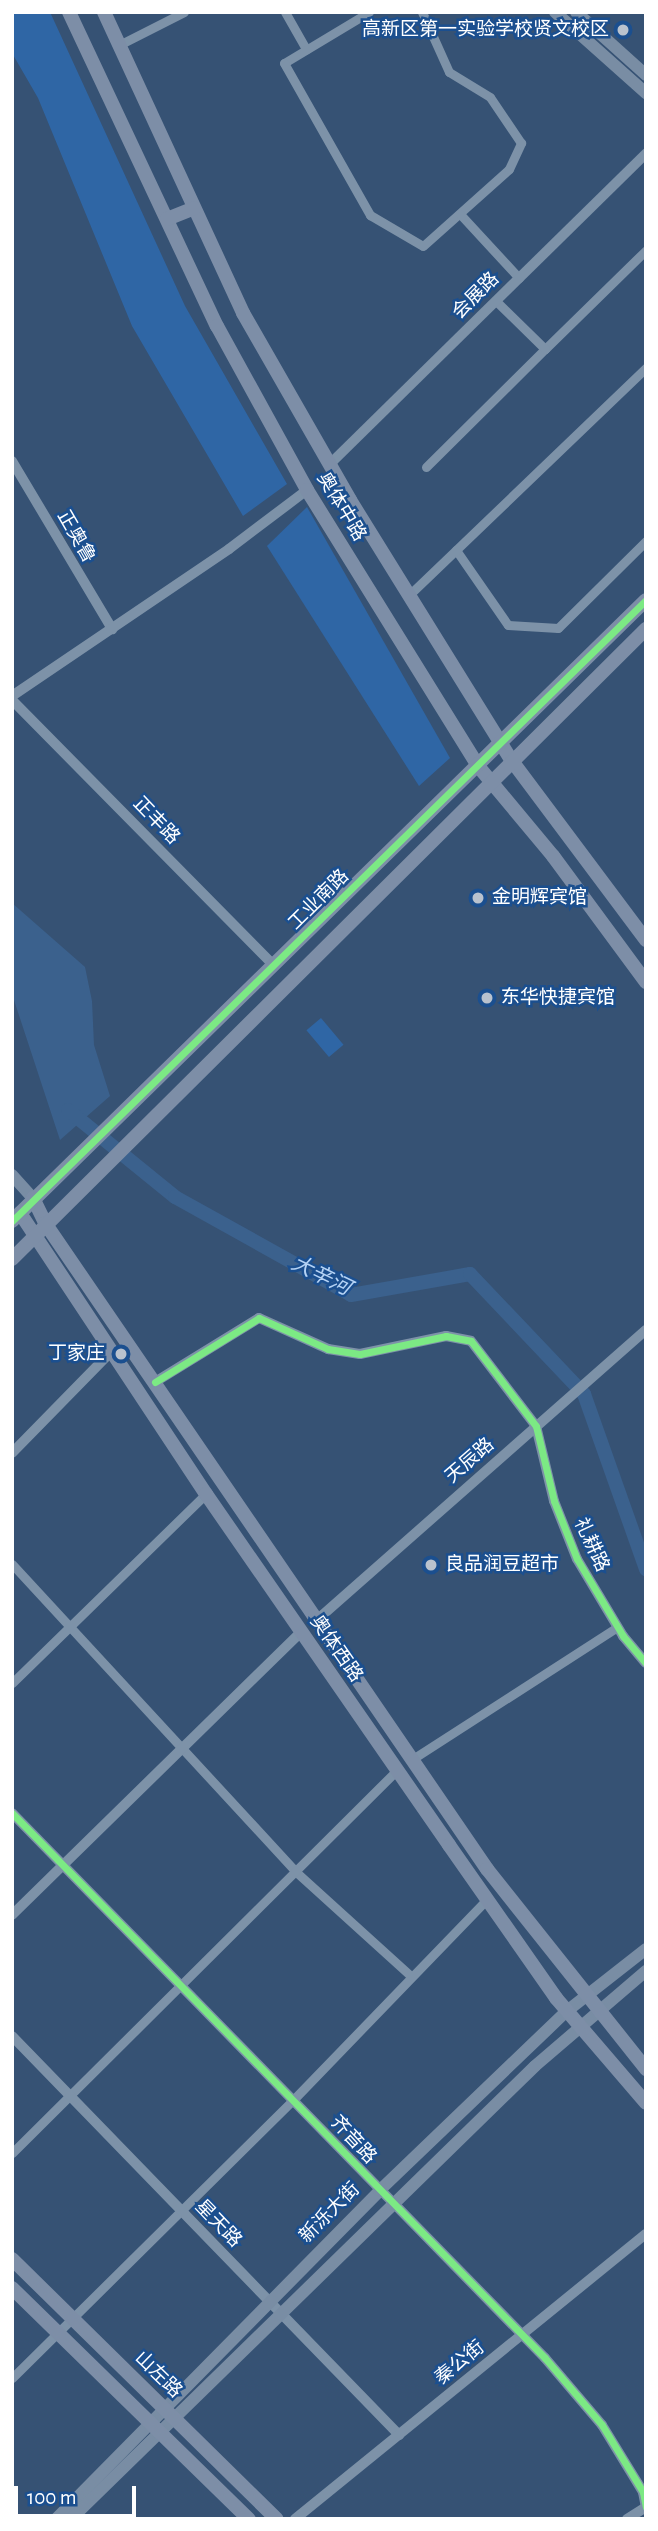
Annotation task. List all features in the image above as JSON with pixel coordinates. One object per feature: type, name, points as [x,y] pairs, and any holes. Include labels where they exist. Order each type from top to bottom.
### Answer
[{"type":"main road","name":"奥体中路","points":[[69,12],[217,326],[307,490],[478,766],[646,982]]},
{"type":"main road","name":"奥体中路","points":[[104,12],[243,313],[408,596],[512,761],[646,940]]},
{"type":"main road","points":[[555,12],[646,93]]},
{"type":"main road","points":[[576,12],[646,75]]},
{"type":"main road","points":[[167,219],[194,208]]},
{"type":"main road","name":"工业南路","points":[[15,1213],[274,966],[646,600]]},
{"type":"main road","name":"工业南路","points":[[12,1259],[93,1175],[646,629]]},
{"type":"main road","name":"奥体西路","points":[[12,1175],[33,1198],[45,1223],[487,1868],[597,2010],[646,2068]]},
{"type":"main road","name":"奥体西路","points":[[15,1213],[35,1237],[206,1494],[487,1899],[567,2011],[646,2103]]},
{"type":"main road","name":"新泺大街","points":[[71,2519],[156,2430],[166,2408],[379,2191],[567,2011],[646,1950]]},
{"type":"main road","name":"新泺大街","points":[[56,2519],[156,2430],[177,2419],[392,2205],[579,2025],[646,1971]]},
{"type":"main road","name":"山左路","points":[[12,2259],[277,2519]]},
{"type":"main road","name":"山左路","points":[[12,2288],[249,2519]]},
{"type":"street","points":[[119,45],[184,12]]},
{"type":"street","points":[[285,12],[306,49]]},
{"type":"street","points":[[369,12],[284,63],[370,215],[423,246],[509,169],[521,144],[490,97],[449,72],[422,12]]},
{"type":"street","name":"会展路","points":[[331,463],[646,153]]},
{"type":"street","points":[[460,214],[519,278]]},
{"type":"street","points":[[426,467],[646,250]]},
{"type":"street","points":[[496,301],[545,349]]},
{"type":"street","points":[[408,596],[646,368]]},
{"type":"street","name":"正奥鲁","points":[[12,461],[112,629]]},
{"type":"street","points":[[12,698],[307,490]]},
{"type":"street","points":[[456,550],[508,625],[558,628],[646,541]]},
{"type":"street","name":"正丰路","points":[[12,698],[274,966]]},
{"type":"street","points":[[155,1382],[259,1318],[328,1349],[360,1354],[446,1336],[471,1341],[536,1426]]},
{"type":"street","name":"天辰路","points":[[318,1619],[646,1330]]},
{"type":"street","points":[[12,1453],[113,1351]]},
{"type":"street","name":"礼耕路","points":[[536,1426],[554,1501],[573,1548],[617,1627],[646,1663]]},
{"type":"street","points":[[12,1683],[206,1494]]},
{"type":"street","points":[[12,1564],[295,1871],[411,1976]]},
{"type":"street","points":[[411,1760],[617,1627]]},
{"type":"street","points":[[12,1915],[301,1632]]},
{"type":"street","points":[[12,2153],[398,1769]]},
{"type":"street","name":"齐音路","points":[[12,1813],[522,2336],[601,2425],[643,2492],[646,2507]]},
{"type":"street","points":[[12,2378],[293,2100],[487,1899]]},
{"type":"street","name":"星天路","points":[[12,2036],[399,2435]]},
{"type":"street","name":"秦公街","points":[[295,2519],[646,2234]]},
{"type":"street","points":[[627,2519],[646,2507]]},
{"type":"shaded area","points":[[12,12],[50,12],[185,306],[287,484],[243,516],[132,326],[38,98],[12,53]]},
{"type":"shaded area","points":[[307,507],[450,758],[419,786],[267,546]]},
{"type":"shaded area","points":[[12,903],[85,967],[92,1001],[94,1045],[110,1096],[60,1140],[12,994]]},
{"type":"shaded area","points":[[321,1018],[343,1045],[329,1057],[306,1030]]},
{"type":"waterway","name":"大辛河","points":[[68,1110],[175,1197],[351,1295],[470,1274],[584,1394],[646,1569]]},
{"type":"cycle path","points":[[12,1221],[646,600]]},
{"type":"cycle path","points":[[155,1382],[259,1318],[328,1349],[360,1354],[446,1336],[471,1341],[536,1426],[554,1501],[577,1559],[623,1636],[646,1663]]},
{"type":"cycle path","points":[[12,1813],[545,2358],[602,2425],[643,2492],[646,2507]]},
{"type":"place","name":"高新区第一实验学校贤文校区","points":[[623,30]]},
{"type":"place","name":"金明辉宾馆","points":[[478,898]]},
{"type":"place","name":"东华快捷宾馆","points":[[487,998]]},
{"type":"place","name":"丁家庄","points":[[121,1354]]},
{"type":"place","name":"良品润豆超市","points":[[431,1565]]}]
